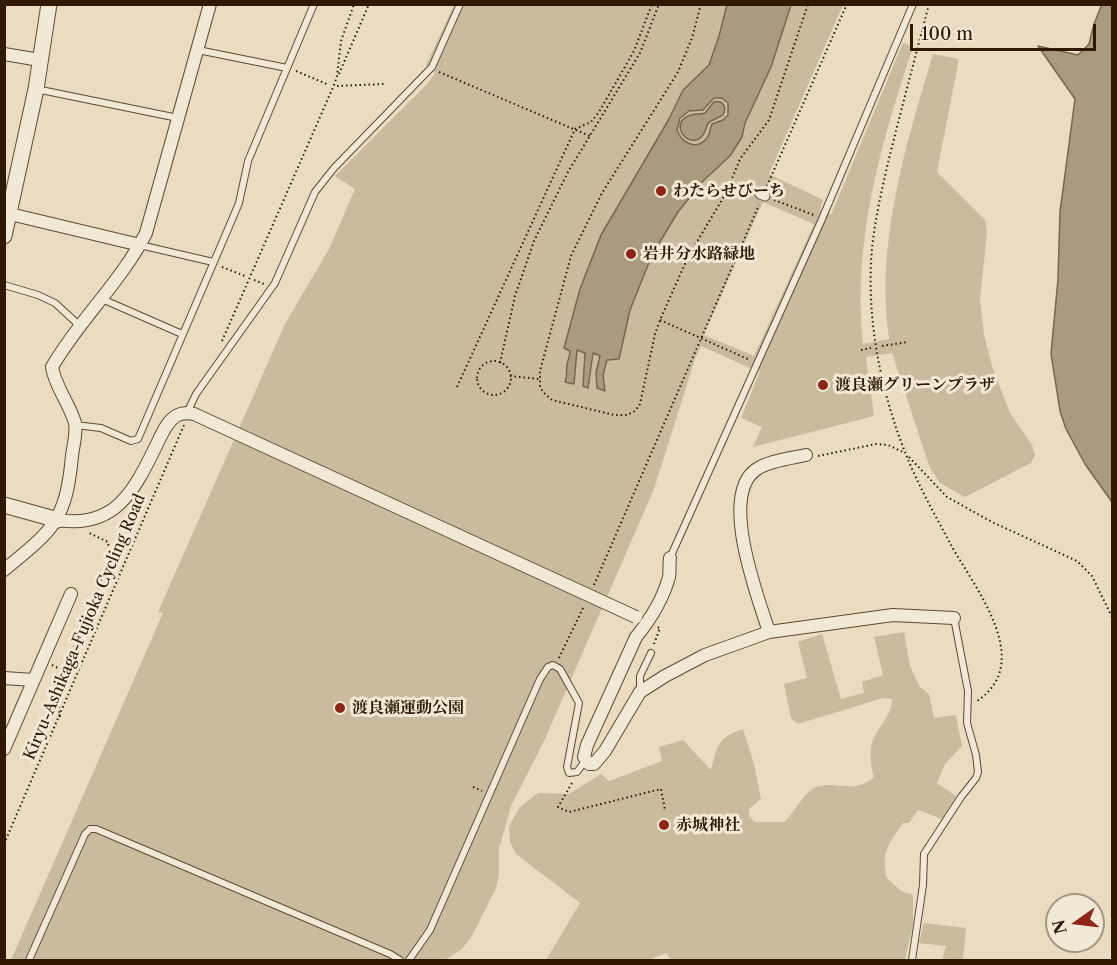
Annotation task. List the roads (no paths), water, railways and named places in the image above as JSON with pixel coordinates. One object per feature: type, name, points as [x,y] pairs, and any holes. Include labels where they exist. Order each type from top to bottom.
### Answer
[{"type":"street","points":[[4,236],[36,89],[49,4]]},
{"type":"street","points":[[4,570],[33,547],[58,520],[69,487],[75,425],[52,368],[80,326],[130,263],[146,233],[210,4]]},
{"type":"street","points":[[4,54],[40,60]]},
{"type":"street","points":[[10,214],[140,245]]},
{"type":"street","points":[[4,505],[58,520],[80,522],[109,511],[126,498],[138,483],[171,420],[177,415],[189,415],[648,623]]},
{"type":"street","points":[[769,633],[745,550],[740,498],[748,478],[759,467],[806,455]]},
{"type":"street","points":[[670,558],[669,576],[648,623],[636,637],[587,745],[584,757],[589,764],[594,764],[598,760],[640,692],[705,655],[769,633],[898,615],[954,618]]},
{"type":"street","points":[[4,749],[71,594]]},
{"type":"street","points":[[4,678],[33,680]]},
{"type":"lane","points":[[75,425],[101,428],[131,441],[138,439],[182,334],[216,264],[239,203],[248,161],[314,4]]},
{"type":"lane","points":[[189,415],[196,394],[275,283],[310,201],[322,182],[432,67],[460,4]]},
{"type":"lane","points":[[670,558],[822,219],[913,4]]},
{"type":"lane","points":[[197,50],[287,68]]},
{"type":"lane","points":[[36,89],[178,118]]},
{"type":"lane","points":[[140,245],[216,264]]},
{"type":"lane","points":[[4,285],[55,303],[80,326]]},
{"type":"lane","points":[[101,298],[182,334]]},
{"type":"lane","points":[[912,960],[923,885],[924,854],[976,778],[979,765],[967,723],[966,715],[969,704],[963,656],[954,618]]},
{"type":"lane","points":[[640,692],[639,676],[651,653]]},
{"type":"lane","points":[[409,960],[430,930],[544,671],[553,665],[560,669],[579,703],[567,767],[569,773],[577,772],[585,761]]},
{"type":"lane","points":[[29,960],[85,834],[96,829],[400,960]]},
{"type":"place","name":"わたらせびーち","points":[[661,191]]},
{"type":"place","name":"岩井分水路緑地","points":[[631,254]]},
{"type":"place","name":"渡良瀬グリーンプラザ","points":[[823,385]]},
{"type":"place","name":"渡良瀬運動公園","points":[[340,708]]},
{"type":"place","name":"赤城神社","points":[[664,825]]}]
